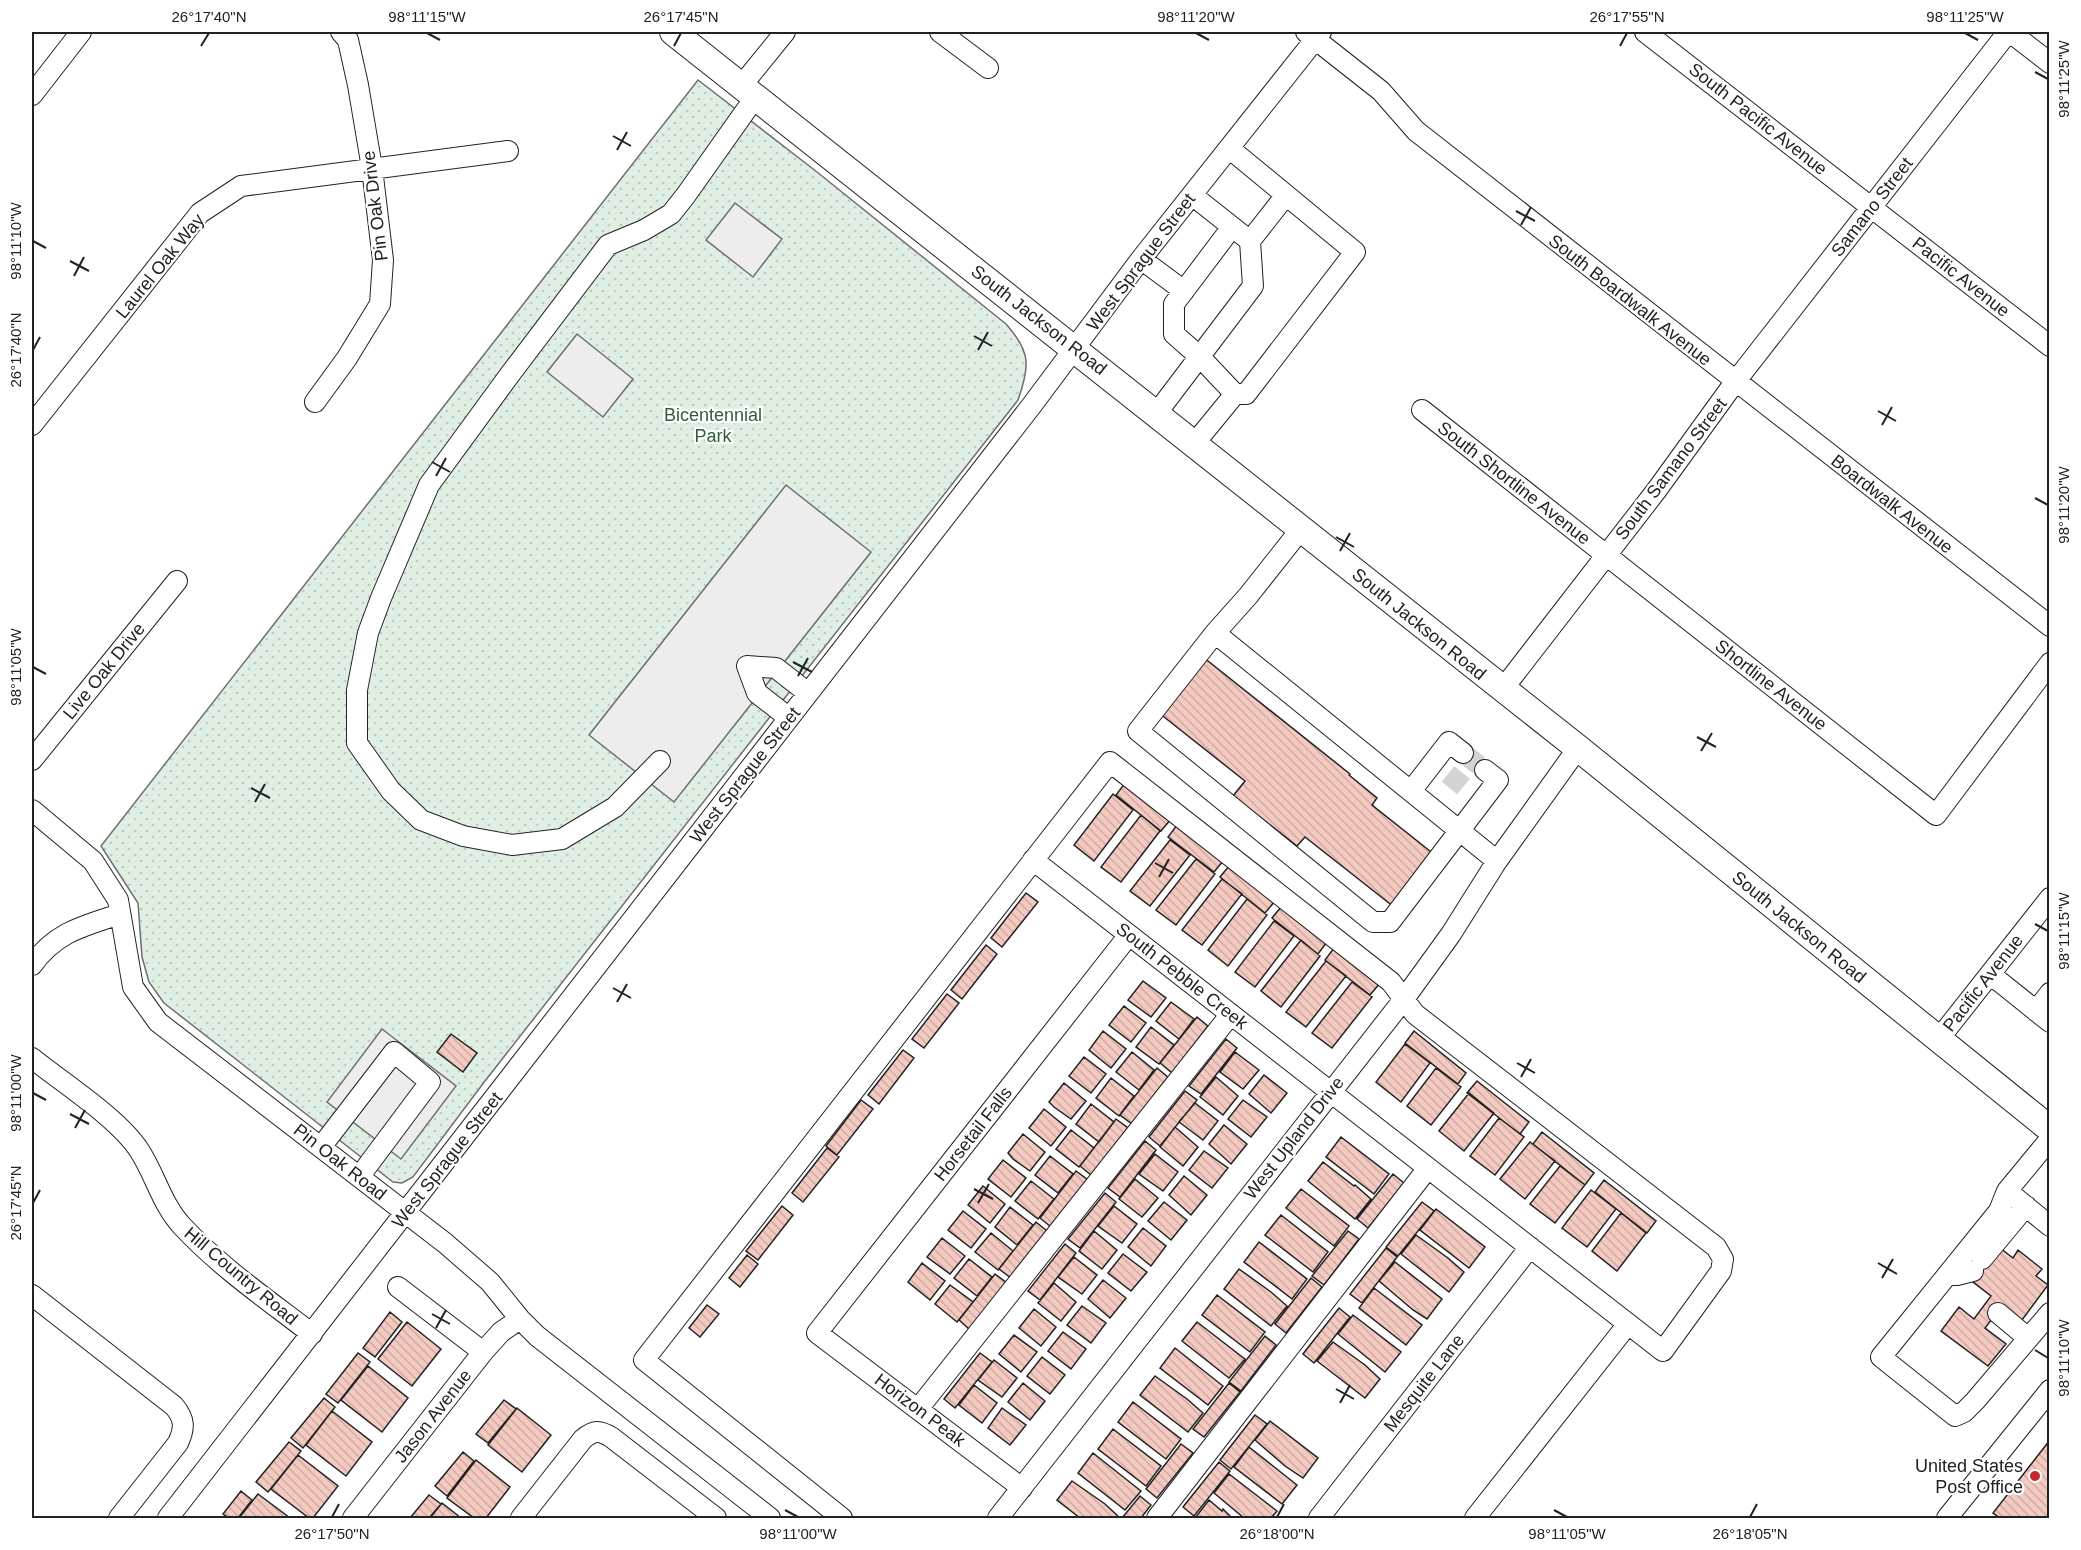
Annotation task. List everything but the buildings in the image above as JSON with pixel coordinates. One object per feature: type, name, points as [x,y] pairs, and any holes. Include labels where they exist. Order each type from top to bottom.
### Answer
[{"type":"main road","name":"South Jackson Road","points":[[673,32],[1578,748],[2049,1129]]},
{"type":"street","points":[[32,94],[81,32]]},
{"type":"street","name":"Pin Oak Drive","points":[[315,402],[347,358],[380,304],[383,260],[372,168],[348,40],[341,32]]},
{"type":"street","points":[[660,761],[615,807],[562,839],[512,845],[463,836],[421,820],[391,790],[357,743],[357,690],[368,633],[429,485],[608,244],[644,230],[671,214],[686,195],[785,32]]},
{"type":"street","points":[[940,32],[988,68]]},
{"type":"street","name":"South Pacific Avenue","points":[[1645,32],[1872,207]]},
{"type":"street","points":[[2009,32],[2049,63]]},
{"type":"street","name":"Samano Street","points":[[1735,382],[2009,32]]},
{"type":"street","name":"West Sprague Street","points":[[168,1518],[1075,349],[1141,259],[1229,148],[1314,34]]},
{"type":"street","name":"South Boardwalk Avenue","points":[[1314,34],[1381,91],[1416,131],[1735,382]]},
{"type":"street","points":[[1229,148],[1355,252],[1246,394],[1235,394],[1200,357],[1174,334],[1174,304],[1232,226]]},
{"type":"street","name":"Laurel Oak Way","points":[[32,425],[200,213],[241,186],[508,150]]},
{"type":"street","points":[[1192,195],[1250,241]]},
{"type":"street","points":[[1156,414],[1253,286],[1250,241],[1286,195]]},
{"type":"street","name":"Pacific Avenue","points":[[1872,207],[2049,346]]},
{"type":"street","points":[[1141,259],[1184,291]]},
{"type":"street","name":"South Samano Street","points":[[1502,690],[1607,555],[1735,382]]},
{"type":"street","name":"Boardwalk Avenue","points":[[1735,382],[2049,626]]},
{"type":"street","points":[[1194,444],[1235,394]]},
{"type":"street","name":"South Shortline Avenue","points":[[1422,410],[1607,555]]},
{"type":"street","points":[[1301,530],[1215,633],[1138,731],[1373,922],[1389,922],[1460,831],[1481,787]]},
{"type":"street","name":"Shortline Avenue","points":[[1607,555],[1936,814],[2049,663]]},
{"type":"street","name":"Live Oak Drive","points":[[32,760],[177,581]]},
{"type":"street","points":[[1215,633],[1497,861]]},
{"type":"street","points":[[789,718],[757,693],[747,666],[776,668],[808,693]]},
{"type":"street","name":"West Upland Drive","points":[[998,1518],[1404,999],[1451,934],[1497,861],[1578,748]]},
{"type":"street","points":[[1411,791],[1449,760]]},
{"type":"street","points":[[842,1518],[644,1360],[1110,762],[1391,982],[1404,999]]},
{"type":"street","name":"Pin Oak Road","points":[[32,810],[93,861],[118,900],[133,987],[158,1022],[406,1213],[490,1282],[537,1336],[770,1518]]},
{"type":"street","name":"South Pebble Creek","points":[[1033,860],[1663,1351],[1720,1271],[1723,1259],[1716,1247],[1415,1014],[1404,999]]},
{"type":"street","name":"Pacific Avenue","points":[[1938,1040],[2049,898]]},
{"type":"street","points":[[32,964],[44,948],[73,930],[120,914]]},
{"type":"street","name":"Horsetail Falls","points":[[817,1333],[1129,935]]},
{"type":"street","points":[[1990,974],[2043,1017],[2049,993]]},
{"type":"street","points":[[918,1409],[1231,1014]]},
{"type":"street","points":[[321,1147],[394,1052],[430,1082],[359,1177]]},
{"type":"street","name":"Hill Country Road","points":[[32,1058],[118,1126],[139,1150],[179,1224],[208,1252],[312,1334]]},
{"type":"street","points":[[2049,1139],[2007,1191],[1999,1211],[1881,1357],[1955,1416],[1964,1412],[1975,1401],[2049,1313]]},
{"type":"street","points":[[1158,1518],[1428,1168]]},
{"type":"street","points":[[2007,1191],[2049,1226]]},
{"type":"street","points":[[1947,1275],[1957,1275],[1977,1265],[2026,1206]]},
{"type":"street","name":"Mesquite Lane","points":[[1319,1518],[1530,1247]]},
{"type":"street","points":[[398,1287],[483,1352]]},
{"type":"street","points":[[32,1295],[166,1399],[181,1414],[184,1422],[183,1432],[178,1443],[119,1518]]},
{"type":"street","points":[[1998,1314],[2028,1338]]},
{"type":"street","name":"Jason Avenue","points":[[353,1518],[483,1352],[501,1332],[520,1319]]},
{"type":"street","points":[[1475,1518],[1628,1324]]},
{"type":"street","name":"Horizon Peak","points":[[817,1333],[1022,1488]]},
{"type":"street","points":[[1954,1516],[2049,1390]]},
{"type":"street","points":[[521,1518],[583,1439],[593,1431],[602,1432],[611,1437],[716,1518]]},
{"type":"green space","name":"Bicentennial Park","points":[[698,80],[1006,324],[1024,351],[1025,378],[1018,400],[485,1081],[413,1177],[402,1183],[393,1182],[164,1003],[149,982],[142,957],[138,903],[101,846]]},
{"type":"shaded area","points":[[735,203],[782,239],[753,277],[706,240]]},
{"type":"shaded area","points":[[577,334],[633,379],[603,417],[547,372]]},
{"type":"shaded area","points":[[786,485],[871,552],[674,802],[589,735]]},
{"type":"shaded area","points":[[382,1029],[456,1086],[401,1159],[327,1102]]},
{"type":"tunnel","points":[[1463,753],[1485,770]]},
{"type":"tunnel","points":[[1448,774],[1469,791]]},
{"type":"place","name":"United States Post Office","points":[[2035,1476]]}]
